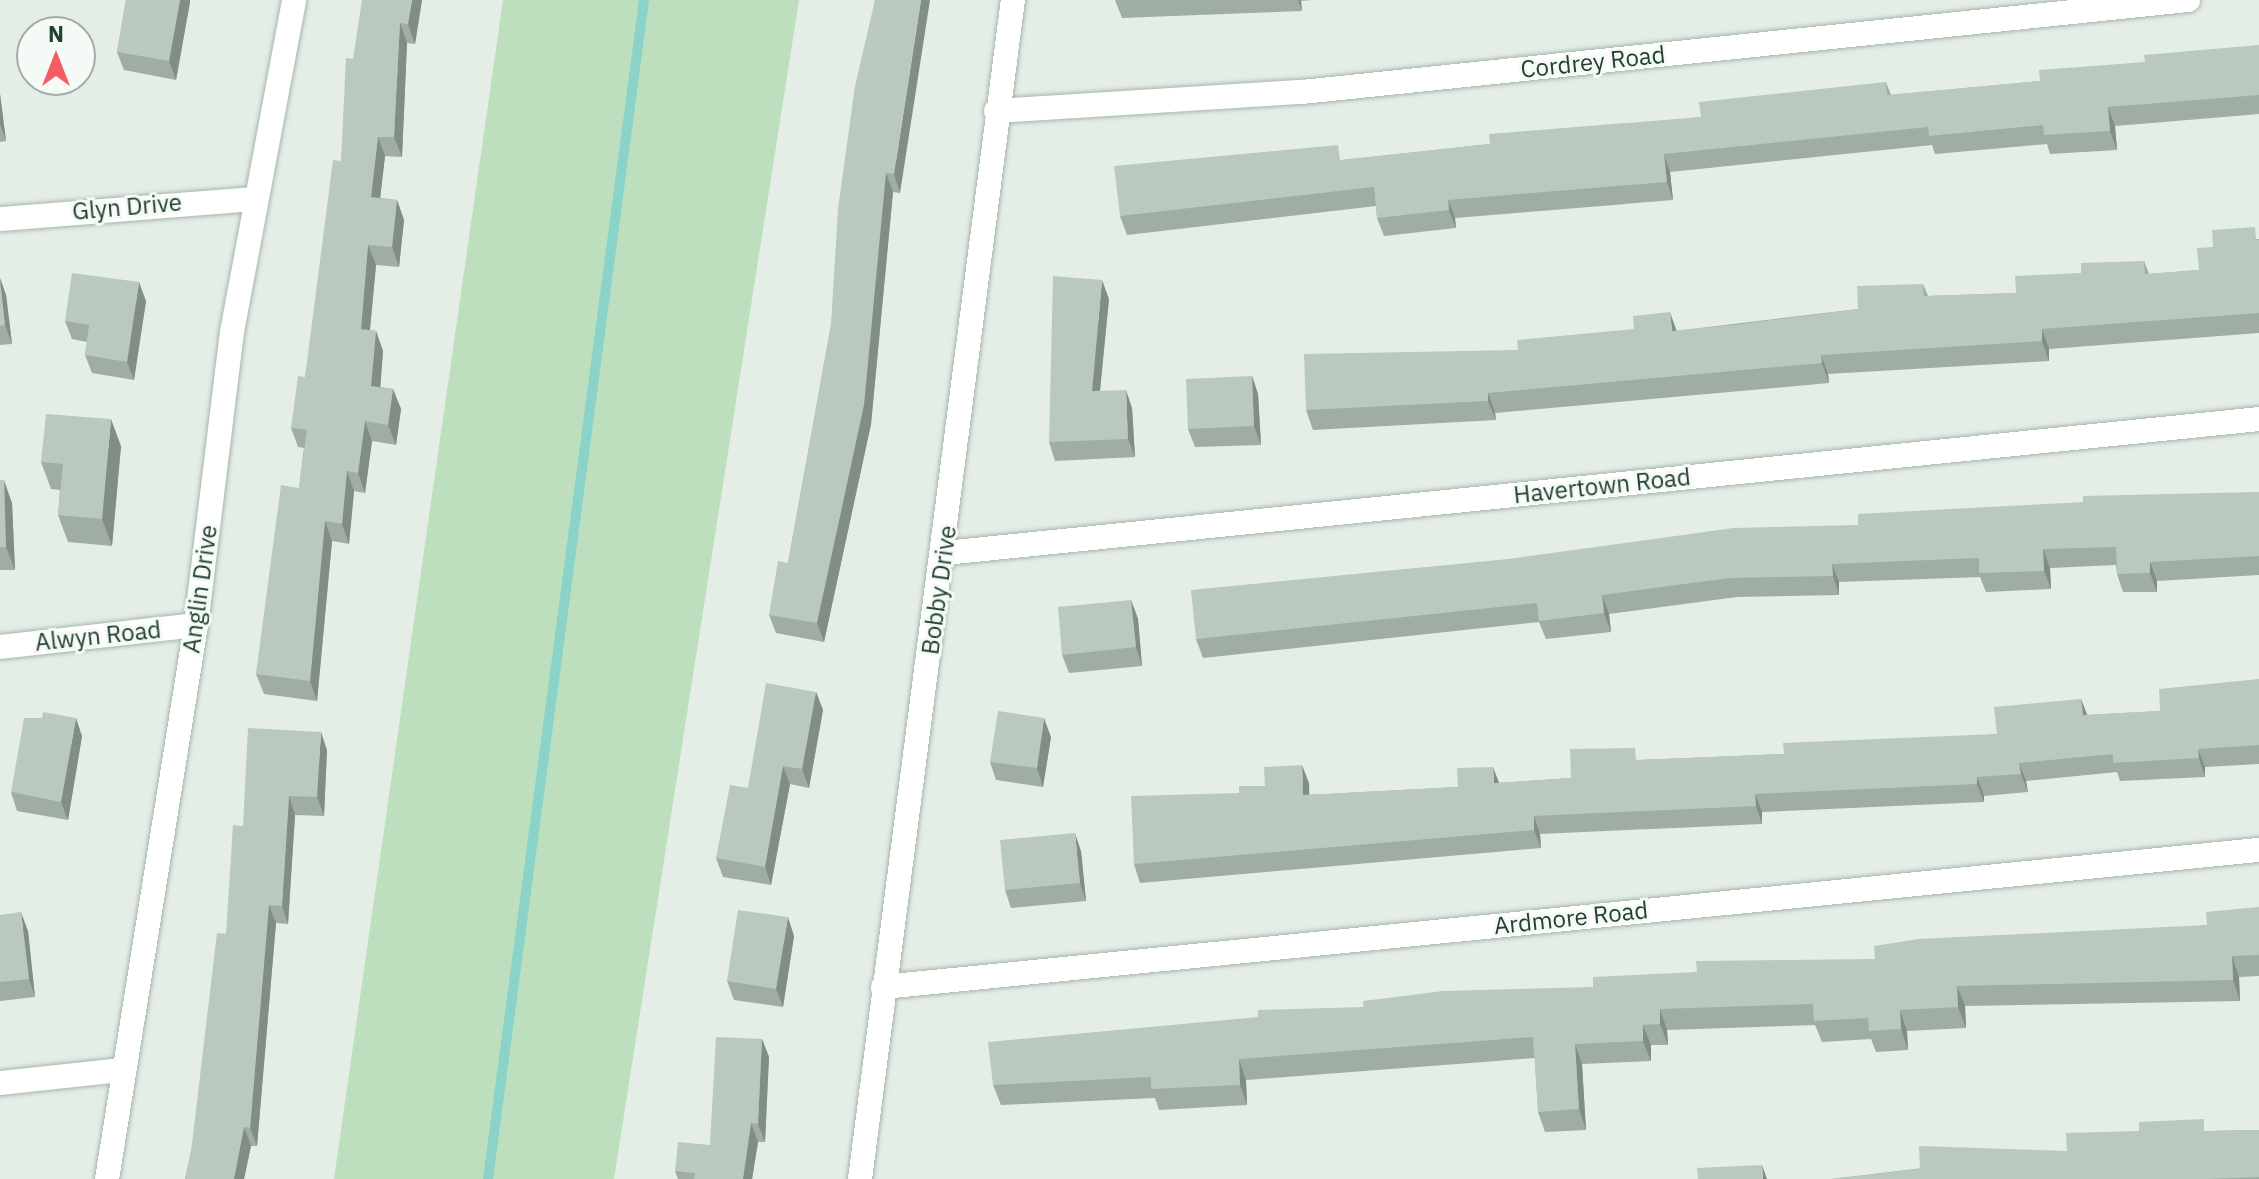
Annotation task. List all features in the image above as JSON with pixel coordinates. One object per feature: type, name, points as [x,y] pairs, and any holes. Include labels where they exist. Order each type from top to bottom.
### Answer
[{"type":"street","name":"Anglin Drive","points":[[107,1179],[122,1070],[196,625],[255,199],[294,0]]},
{"type":"street","name":"Bobby Drive","points":[[860,1179],[883,987],[945,553],[996,111],[1013,0]]},
{"type":"street","name":"Cordrey Road","points":[[996,111],[1302,92],[2188,0]]},
{"type":"street","name":"Glyn Drive","points":[[0,219],[255,199]]},
{"type":"street","name":"Havertown Road","points":[[945,553],[2259,419]]},
{"type":"street","name":"Alwyn Road","points":[[0,647],[196,625]]},
{"type":"street","name":"Ardmore Road","points":[[883,987],[2259,850]]},
{"type":"street","points":[[0,1083],[122,1070]]},
{"type":"green space","points":[[503,0],[799,0],[614,1179],[334,1179]]},
{"type":"building","points":[[126,0],[180,0],[169,61],[117,52]]},
{"type":"building","points":[[362,0],[412,0],[408,24],[400,23],[394,137],[378,137],[371,197],[397,200],[392,247],[368,245],[361,329],[376,331],[371,386],[393,389],[388,425],[365,421],[358,473],[347,471],[342,524],[325,521],[310,681],[256,674],[281,485],[299,488],[307,430],[291,428],[298,376],[305,377],[333,160],[341,161],[346,58],[353,59]]},
{"type":"building","points":[[875,0],[921,0],[894,174],[886,173],[864,405],[817,623],[769,615],[778,561],[788,563],[831,325],[838,209],[855,86]]},
{"type":"building","points":[[2259,45],[2259,95],[2108,107],[2110,131],[2044,135],[2043,125],[1929,136],[1928,127],[1664,154],[1667,182],[1448,200],[1449,210],[1377,218],[1374,187],[1120,216],[1114,166],[1338,145],[1340,160],[1490,144],[1489,134],[1701,117],[1699,102],[1886,82],[1887,95],[2040,81],[2039,70],[2145,62],[2144,55]]},
{"type":"building","points":[[2255,227],[2256,240],[2259,240],[2259,313],[2042,329],[2042,341],[1821,355],[1822,363],[1488,393],[1488,401],[1306,410],[1304,354],[1518,350],[1517,340],[1634,329],[1633,316],[1670,312],[1672,331],[1733,325],[1858,309],[1857,286],[1923,284],[1924,296],[2016,293],[2015,276],[2081,273],[2081,263],[2144,261],[2145,274],[2199,270],[2197,248],[2213,247],[2212,230]]},
{"type":"building","points":[[72,273],[139,282],[127,362],[85,355],[89,325],[65,321]]},
{"type":"building","points":[[1053,276],[1102,280],[1092,391],[1126,390],[1128,439],[1049,442]]},
{"type":"building","points":[[0,281],[5,325],[0,326]]},
{"type":"building","points":[[1252,376],[1254,426],[1188,429],[1186,379]]},
{"type":"building","points":[[46,414],[111,419],[102,519],[58,515],[63,464],[41,462]]},
{"type":"building","points":[[0,480],[4,480],[6,547],[0,547]]},
{"type":"building","points":[[2259,492],[2259,556],[2150,562],[2150,573],[2117,574],[2116,547],[2043,549],[2044,571],[1979,573],[1979,558],[1832,564],[1833,576],[1730,578],[1602,595],[1604,613],[1539,621],[1537,603],[1196,639],[1191,590],[1508,559],[1733,528],[1858,525],[1858,514],[2083,502],[2083,496]]},
{"type":"building","points":[[1131,600],[1136,647],[1062,655],[1058,607]]},
{"type":"building","points":[[2259,679],[2259,745],[2198,749],[2199,758],[2113,763],[2113,754],[2019,763],[2021,774],[1977,777],[1977,784],[1755,794],[1756,806],[1534,816],[1534,830],[1134,864],[1131,796],[1239,793],[1239,786],[1265,786],[1264,767],[1302,765],[1303,795],[1458,787],[1457,768],[1493,767],[1494,783],[1571,778],[1570,749],[1635,748],[1636,760],[1784,754],[1783,743],[1997,734],[1994,707],[2081,699],[2083,715],[2160,711],[2159,689]]},
{"type":"building","points":[[766,683],[816,692],[802,769],[783,766],[765,867],[716,858],[730,785],[748,788]]},
{"type":"building","points":[[998,711],[1044,718],[1037,768],[990,762]]},
{"type":"building","points":[[43,712],[76,718],[61,802],[11,792],[24,718],[42,718]]},
{"type":"building","points":[[248,728],[321,732],[317,797],[289,796],[282,906],[269,905],[250,1128],[244,1127],[234,1179],[185,1179],[191,1152],[217,933],[226,934],[233,825],[243,826]]},
{"type":"building","points":[[1075,833],[1080,883],[1005,890],[1000,840]]},
{"type":"building","points":[[2259,907],[2259,955],[2232,956],[2233,980],[1957,986],[1958,1007],[1900,1010],[1901,1029],[1869,1031],[1868,1018],[1814,1021],[1813,1004],[1660,1009],[1660,1024],[1643,1025],[1643,1041],[1575,1044],[1579,1109],[1538,1112],[1533,1037],[1239,1059],[1240,1085],[1151,1089],[1151,1077],[993,1085],[988,1042],[1258,1017],[1258,1010],[1364,1007],[1363,1001],[1443,991],[1593,987],[1593,977],[1697,972],[1696,961],[1875,959],[1874,946],[1919,939],[2207,925],[2206,912]]},
{"type":"building","points":[[738,910],[788,917],[776,989],[727,981]]},
{"type":"building","points":[[21,912],[29,979],[0,982],[0,915]]},
{"type":"building","points":[[716,1037],[762,1039],[758,1124],[751,1123],[743,1179],[694,1179],[695,1173],[675,1171],[678,1142],[710,1145]]},
{"type":"building","points":[[2204,1119],[2204,1131],[2259,1130],[2259,1177],[1831,1179],[1920,1169],[1919,1146],[2067,1151],[2066,1133],[2139,1131],[2139,1122]]},
{"type":"building","points":[[1762,1165],[1763,1179],[1698,1179],[1697,1168]]},
{"type":"waterway","points":[[488,1179],[644,0]]}]
